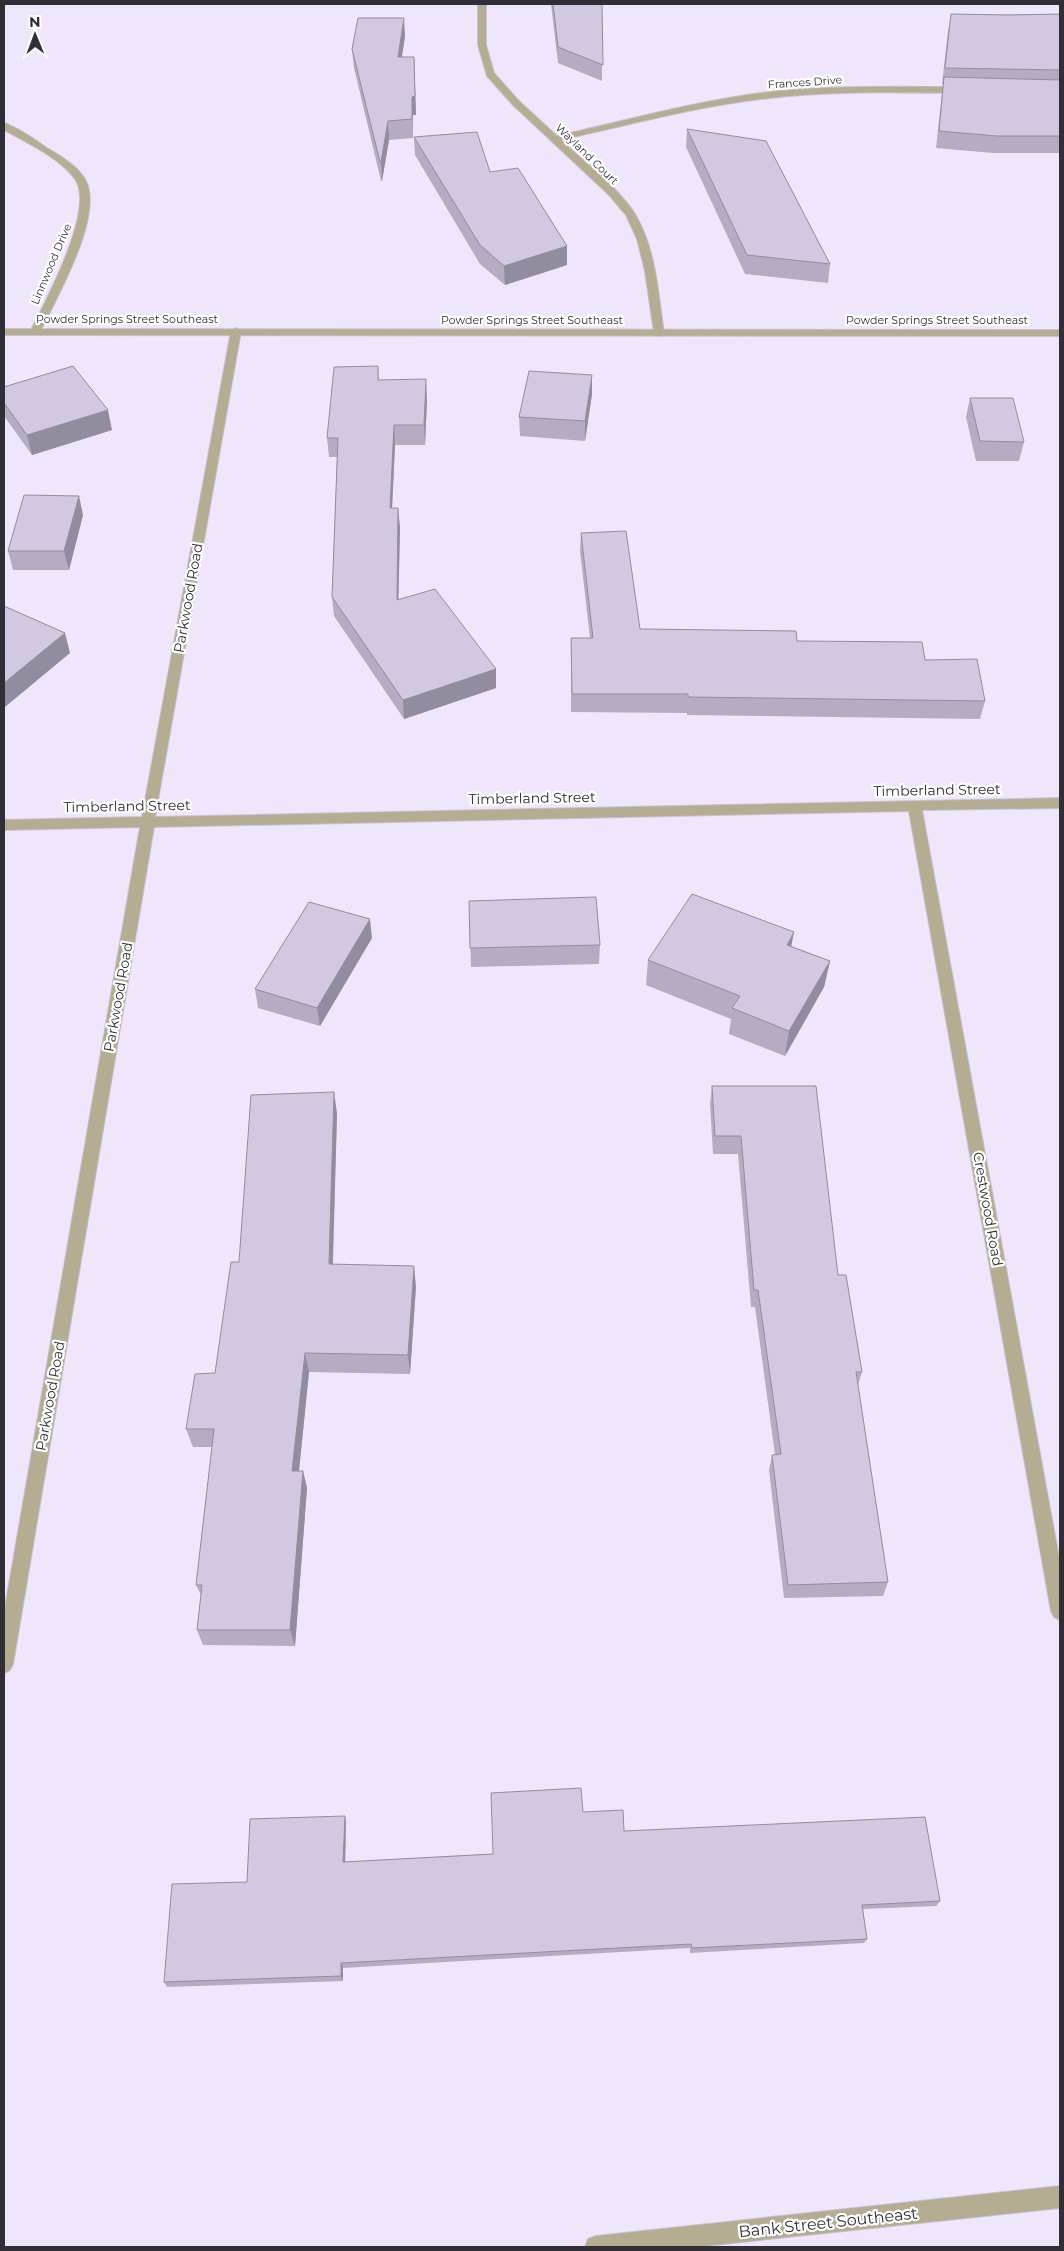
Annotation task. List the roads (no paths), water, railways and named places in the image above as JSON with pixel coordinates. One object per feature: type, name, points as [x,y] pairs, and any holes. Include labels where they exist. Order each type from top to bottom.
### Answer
[{"type":"street","name":"Wayland Court","points":[[482,4],[482,45],[490,74],[516,103],[612,193],[630,214],[642,239],[650,271],[659,333]]},
{"type":"street","name":"Frances Drive","points":[[556,139],[713,104],[760,96],[860,90],[976,91]]},
{"type":"street","name":"Linnwood Drive","points":[[4,126],[62,161],[83,184],[85,211],[78,238],[35,332]]},
{"type":"street","name":"Parkwood Road","points":[[4,1664],[148,821],[236,331]]},
{"type":"street","name":"Powder Springs Street Southeast","points":[[4,332],[1060,333]]},
{"type":"street","name":"Timberland Street","points":[[4,825],[1060,804]]},
{"type":"street","name":"Crestwood Road","points":[[915,807],[1060,1611]]},
{"type":"street","name":"Bank Street Southeast","points":[[596,2247],[1060,2197]]}]
